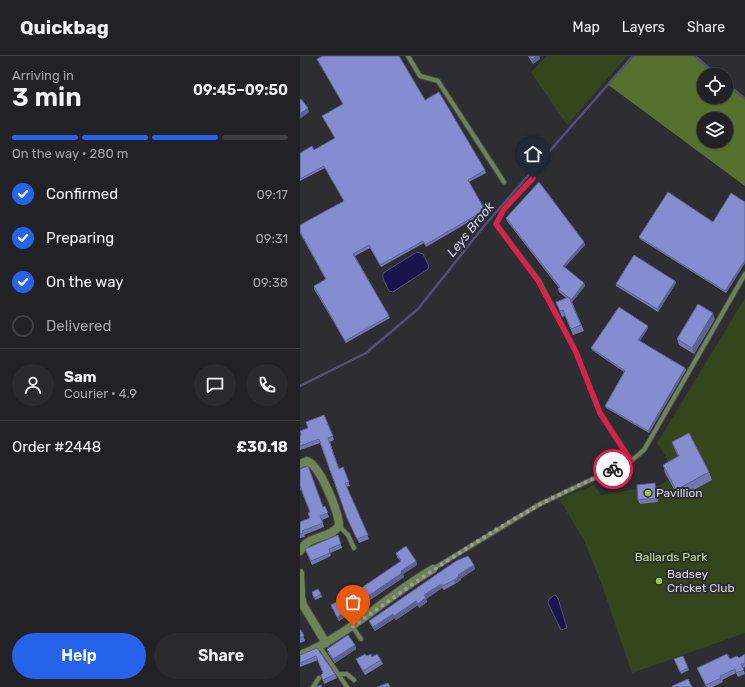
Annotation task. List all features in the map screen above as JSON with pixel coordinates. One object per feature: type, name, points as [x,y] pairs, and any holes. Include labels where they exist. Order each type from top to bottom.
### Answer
[{"type":"street","points":[[300,464],[307,461],[314,465],[327,486],[340,526],[333,533],[313,540],[300,551]]},
{"type":"street","points":[[300,655],[323,645],[353,626],[433,569]]},
{"type":"street","points":[[300,573],[301,597],[303,605],[323,645]]},
{"type":"lane","points":[[408,56],[420,76],[438,80],[504,182]]},
{"type":"lane","points":[[533,178],[504,209],[496,224],[538,281],[576,352],[600,413],[631,461]]},
{"type":"lane","points":[[433,569],[540,504],[631,461],[644,450],[745,274]]},
{"type":"lane","points":[[340,526],[348,535],[354,548]]},
{"type":"lane","points":[[353,626],[361,639]]},
{"type":"lane","points":[[323,645],[338,674],[347,687]]},
{"type":"lane","points":[[338,674],[347,674],[354,680]]},
{"type":"lane","points":[[312,687],[319,678]]},
{"type":"green space","points":[[547,56],[627,56],[567,125],[531,72]]},
{"type":"green space","points":[[633,56],[695,56],[709,68],[697,68],[697,104],[733,104],[733,89],[745,99],[745,186],[607,84]]},
{"type":"green space","name":"Ballards Park","points":[[745,298],[745,633],[632,673],[602,585],[584,540],[559,499],[594,485],[601,495],[661,485],[669,480],[665,473],[673,468],[657,443]]},
{"type":"shaded area","points":[[417,252],[423,254],[429,266],[428,269],[393,292],[389,291],[383,278],[383,273]]},
{"type":"shaded area","points":[[555,595],[558,598],[567,628],[561,630],[548,603],[549,599]]},
{"type":"building","points":[[323,56],[399,56],[425,100],[439,92],[485,170],[468,180],[485,210],[425,245],[423,241],[380,265],[369,245],[353,254],[389,316],[345,341],[314,286],[326,279],[300,232],[300,225],[344,201],[324,166],[300,179],[300,153],[312,146],[314,150],[335,138],[322,116],[343,104],[317,59]]},
{"type":"building","points":[[529,56],[537,56],[532,59]]},
{"type":"building","points":[[300,99],[308,108],[300,114]]},
{"type":"building","points":[[539,182],[584,242],[563,266],[584,283],[571,300],[558,289],[560,287],[506,218]]},
{"type":"building","points":[[668,192],[713,222],[731,193],[745,202],[745,260],[725,291],[639,237]]},
{"type":"building","points":[[634,255],[675,281],[657,309],[616,284]]},
{"type":"building","points":[[569,297],[581,325],[571,329],[563,310],[560,311],[556,302]]},
{"type":"building","points":[[698,304],[713,313],[692,348],[677,339]]},
{"type":"building","points":[[619,307],[648,326],[638,340],[685,368],[648,431],[605,406],[625,371],[591,348]]},
{"type":"building","points":[[324,415],[333,436],[328,438],[334,456],[339,469],[343,467],[349,482],[345,483],[368,535],[357,539],[347,518],[319,439],[300,446],[300,431],[308,428],[306,422]]},
{"type":"building","points":[[689,433],[709,472],[676,490],[663,465],[679,456],[672,442]]},
{"type":"building","points":[[308,466],[323,507],[325,506],[328,513],[320,516],[323,523],[302,531],[303,533],[300,534],[300,522],[310,518],[308,513],[310,512],[300,486],[300,469]]},
{"type":"building","points":[[655,483],[656,498],[638,500],[637,485]]},
{"type":"building","points":[[338,535],[341,544],[329,549],[330,553],[311,561],[305,549]]},
{"type":"building","points":[[406,546],[416,561],[401,571],[402,573],[337,617],[331,605],[346,597],[343,592],[350,588],[354,593],[401,561],[396,553]]},
{"type":"building","points":[[468,556],[474,565],[458,575],[459,576],[454,580],[442,586],[441,584],[424,595],[426,598],[418,604],[416,601],[394,616],[393,614],[373,627],[369,621],[456,561]]},
{"type":"building","points":[[318,589],[321,594],[314,598],[312,592]]},
{"type":"building","points":[[300,630],[304,636],[300,638]]},
{"type":"building","points":[[348,635],[355,645],[333,659],[327,649]]},
{"type":"building","points":[[317,648],[335,674],[323,680],[321,675],[323,673],[316,656],[300,663],[300,655]]},
{"type":"building","points":[[365,654],[367,656],[371,654],[372,657],[377,654],[381,660],[363,671],[356,659]]},
{"type":"building","points":[[727,654],[730,659],[737,656],[739,658],[745,654],[745,663],[741,664],[744,670],[736,673],[735,669],[706,685],[697,668]]},
{"type":"building","points":[[683,656],[688,668],[680,672],[674,659]]},
{"type":"building","points":[[688,679],[692,687],[672,687],[672,686]]},
{"type":"building","points":[[388,683],[390,687],[377,687]]},
{"type":"waterway","name":"Leys Brook","points":[[300,386],[366,353],[418,309],[484,226],[633,56]]},
{"type":"waterway","name":"Leys Brook","points":[[695,56],[709,68]]},
{"type":"waterway","name":"Leys Brook","points":[[733,89],[745,99]]},
{"type":"way so far","points":[[353,626],[429,571],[486,536],[540,504],[613,469]]},
{"type":"place","name":"Pavillion","points":[[648,493]]},
{"type":"place","name":"Badsey Cricket Club","points":[[659,581]]},
{"type":"route","points":[[533,178],[504,209],[496,224],[538,281],[576,352],[600,413],[631,461],[613,469]]}]
